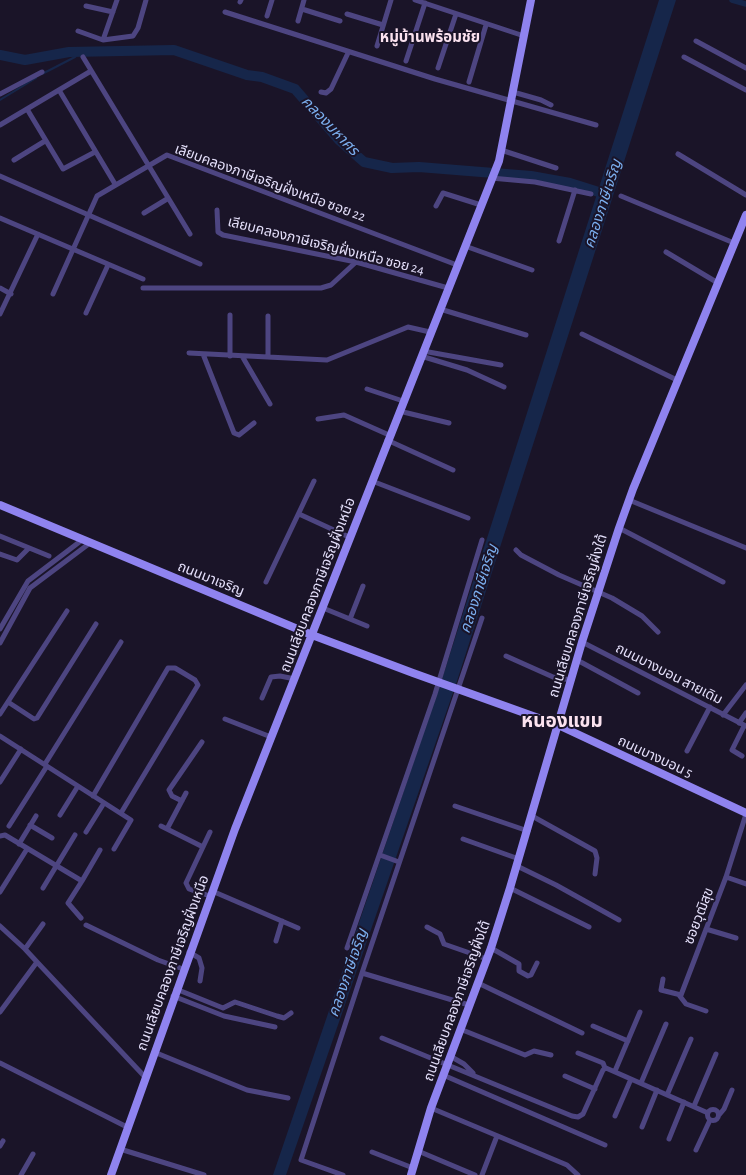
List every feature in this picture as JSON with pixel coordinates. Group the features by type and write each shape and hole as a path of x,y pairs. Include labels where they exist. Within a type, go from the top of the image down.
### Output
{"main road":[{"name":"ถนนเลียบคลองภาษีเจริญฝั่งเหนือ","path":"114,1174 127,1127 189,952 388,438 498,161 513,96 531,0"},
{"name":"ถนนเลียบคลองภาษีเจริญฝั่งใต้","path":"412,1172 448,1060 491,948 528,831 582,642 619,528 677,380 746,215"},
{"name":"ถนนมาเจริญ","path":"0,505 312,635 413,673"},
{"name":"ถนนบางบอน 5","path":"413,673 558,724 746,814"}],"street":[{"path":"103,40 117,0"},
{"path":"78,31 103,40 130,37 135,34 146,0"},
{"path":"267,16 272,0"},
{"path":"298,21 304,0"},
{"path":"377,46 391,0"},
{"path":"415,0 524,36"},
{"path":"406,61 425,3"},
{"path":"86,6 113,12"},
{"path":"302,9 340,21"},
{"path":"225,12 348,53 495,97 513,96 541,100 551,105"},
{"path":"348,14 383,25"},
{"path":"438,68 456,14"},
{"path":"468,82 486,25"},
{"path":"696,41 746,68"},
{"path":"321,92 326,93 331,89 348,53"},
{"path":"83,57 190,234"},
{"path":"684,57 746,90"},
{"path":"0,125 91,71"},
{"path":"0,94 42,72"},
{"path":"59,90 115,184"},
{"path":"513,96 596,125"},
{"path":"27,109 63,168 95,152"},
{"path":"14,160 45,141"},
{"path":"501,150 556,168"},
{"path":"678,154 746,195"},
{"name":"เลียบคลองภาษีเจริญฝั่งเหนือ ซอย 22","path":"53,294 98,196 164,156 170,156 457,265"},
{"path":"0,176 200,264"},
{"path":"492,177 535,182 592,194"},
{"path":"559,241 575,190"},
{"path":"436,206 444,193 481,204"},
{"path":"621,196 734,243"},
{"path":"144,213 168,199"},
{"name":"เลียบคลองภาษีเจริญฝั่งเหนือ ซอย 24","path":"217,210 218,232 223,235 356,262 448,288"},
{"path":"0,227 2,218 142,279"},
{"path":"0,314 38,234"},
{"path":"465,246 532,270"},
{"path":"666,252 718,283"},
{"path":"143,288 322,288 331,285 356,262"},
{"path":"86,313 108,265"},
{"path":"0,288 10,294"},
{"path":"439,308 526,335"},
{"path":"230,315 230,356"},
{"path":"268,316 268,357"},
{"path":"189,353 330,359 408,326 430,332"},
{"path":"582,334 677,380"},
{"path":"422,353 500,365"},
{"path":"422,353 467,370 504,387"},
{"path":"204,354 234,433 239,435 254,422"},
{"path":"242,356 270,404"},
{"path":"367,389 403,401"},
{"path":"399,411 449,423"},
{"path":"318,419 344,415 453,470"},
{"path":"266,582 314,481"},
{"path":"372,481 468,518"},
{"path":"629,500 746,548"},
{"path":"298,514 350,537"},
{"path":"619,528 723,582"},
{"path":"0,536 49,556"},
{"path":"347,948 381,855 435,694 482,540"},
{"path":"0,629 24,586 86,541"},
{"path":"0,554 17,560 29,548"},
{"path":"516,550 521,555 559,575 598,591 642,616 658,632"},
{"path":"0,643 33,580"},
{"path":"350,619 363,586"},
{"path":"323,608 367,626"},
{"path":"0,714 67,611"},
{"path":"343,1175 301,1160 397,862 482,618"},
{"path":"5,620 11,622"},
{"path":"8,702 34,719 37,718 96,624"},
{"path":"9,826 121,642"},
{"name":"ถนนบางบอน สายเดิม","path":"582,642 743,725"},
{"path":"506,656 552,677 571,680"},
{"path":"577,660 638,693"},
{"path":"93,796 168,668 176,668 195,680 198,685 121,813"},
{"path":"262,698 270,679 274,675 295,679"},
{"path":"723,715 746,685"},
{"path":"687,751 710,708"},
{"path":"742,756 732,750 746,713"},
{"path":"225,719 271,738"},
{"path":"0,736 132,820 114,850"},
{"path":"182,801 172,796 169,790 202,742"},
{"path":"0,782 21,749"},
{"path":"60,815 78,786"},
{"path":"186,793 164,827 203,847"},
{"path":"86,832 104,803"},
{"path":"455,806 528,831"},
{"name":"ซอยวุฒิสุข","path":"679,995 683,991 726,877 746,814"},
{"path":"19,844 36,816"},
{"path":"532,816 595,851 597,858 595,874"},
{"path":"30,825 52,838"},
{"path":"210,832 186,885 189,889 211,894 298,928"},
{"path":"0,836 5,835 27,850 82,881"},
{"path":"42,888 75,835"},
{"path":"463,839 518,863 619,920"},
{"path":"0,892 27,850"},
{"path":"81,918 68,903 100,850"},
{"path":"381,855 397,862"},
{"path":"726,877 746,884"},
{"path":"510,888 589,928"},
{"path":"276,941 282,921"},
{"path":"25,949 43,924"},
{"path":"86,925 158,960 183,969"},
{"path":"0,926 25,949 145,1077"},
{"path":"427,927 440,934 444,944 487,959"},
{"path":"706,929 736,938"},
{"path":"491,948 519,964 520,973 528,976 531,975 537,963"},
{"path":"189,952 199,958 202,968 200,980"},
{"path":"0,1012 37,962"},
{"path":"362,973 469,1005"},
{"path":"663,979 661,990 679,995 686,1004 706,1011"},
{"path":"478,983 582,1033"},
{"path":"175,992 223,1008 235,1002 284,1018 291,1013"},
{"path":"175,992 224,1016 275,1027"},
{"path":"615,1071 640,1012"},
{"path":"641,1083 666,1024"},
{"path":"593,1026 628,1040"},
{"path":"460,1029 525,1054 534,1051 551,1055"},
{"path":"382,1038 448,1060 475,1076 578,1117 583,1114 605,1068"},
{"path":"667,1095 691,1039"},
{"path":"154,1052 247,1090 288,1098"},
{"path":"578,1053 603,1063 605,1068 708,1113 710,1120 696,1150"},
{"path":"694,1106 716,1054"},
{"path":"0,1063 127,1127"},
{"path":"443,1075 606,1145"},
{"path":"565,1076 595,1089"},
{"path":"615,1116 631,1079"},
{"path":"642,1127 657,1090"},
{"path":"710,1120 716,1120 724,1110 732,1090"},
{"path":"668,1139 684,1102"},
{"path":"432,1108 567,1165 578,1175"},
{"path":"708,1113 715,1110 719,1115"},
{"path":"482,1175 497,1136"},
{"path":"120,1149 204,1175"},
{"path":"418,1151 475,1175"},
{"path":"372,1152 412,1172"},
{"path":"21,1175 33,1154"}],"water":[{"name":"คลองภาษีเจริญ","path":"659,0 676,0 456,684 286,1175 273,1175 442,679"}],"waterway":[{"path":"732,0 746,4"},
{"name":"คลองมหาศร","path":"0,55 25,60 69,52 174,50 295,89 339,140 364,162 392,168 419,167 531,176 570,183 605,194"},
{"path":"42,74 75,57 81,51"},
{"path":"0,100 36,78"}],"district":[{"name":"หมู่บ้านพร้อมชัย","path":"430,37"},
{"name":"หนองแขม","path":"562,721"}]}
